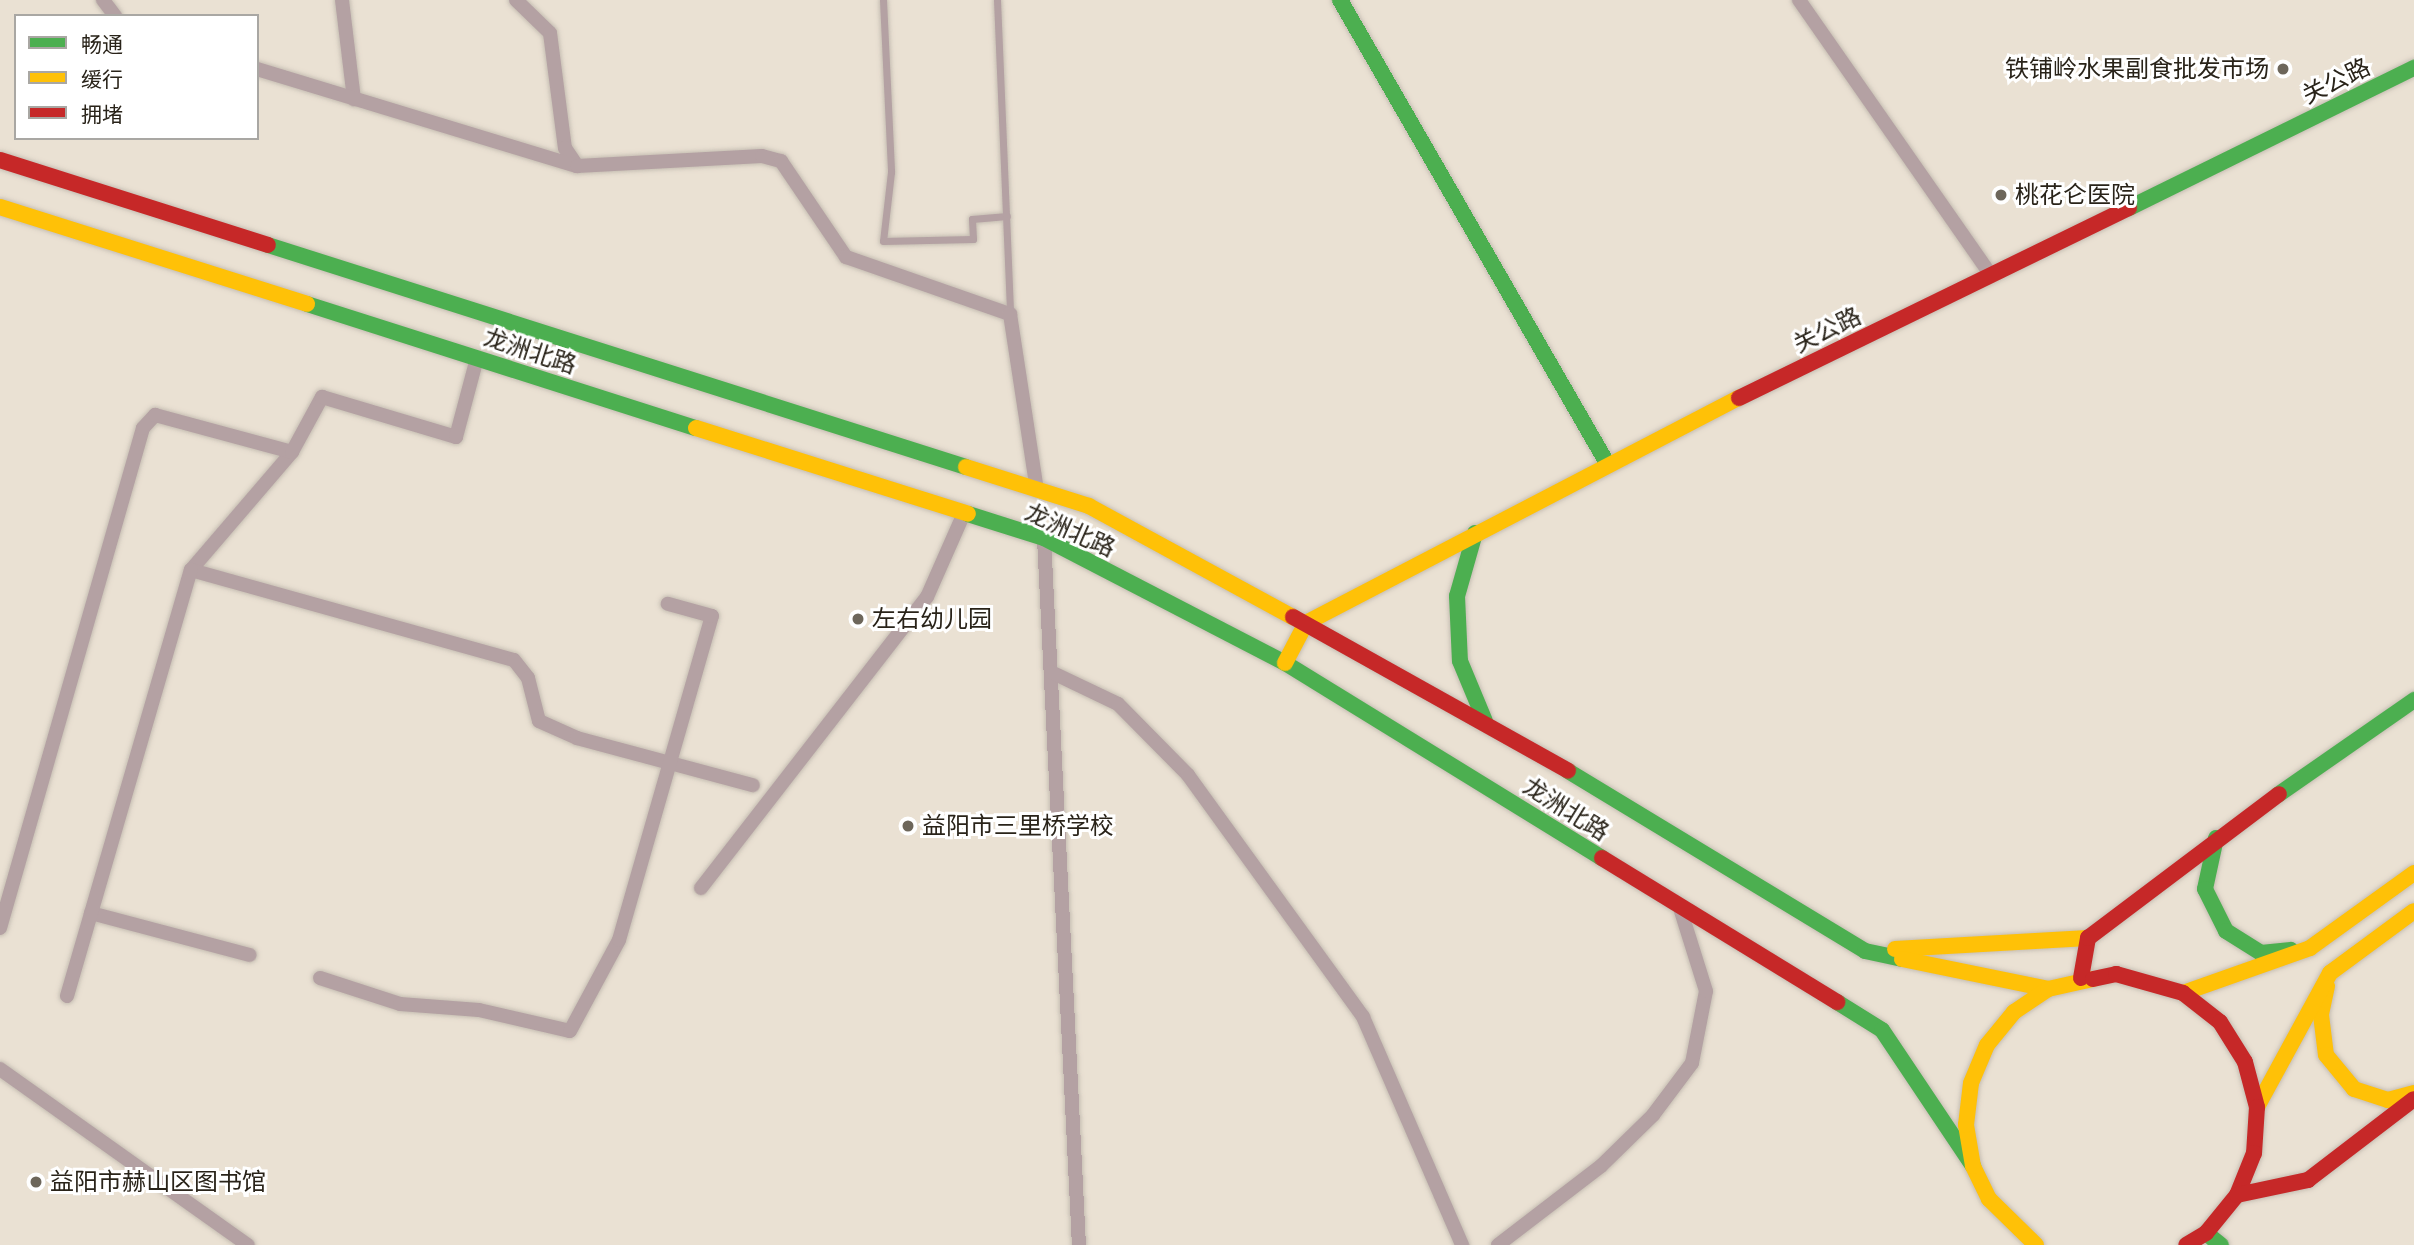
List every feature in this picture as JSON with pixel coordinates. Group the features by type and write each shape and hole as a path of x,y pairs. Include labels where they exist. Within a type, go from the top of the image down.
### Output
{"main road":[{"path":"1340,0 1607,463"},
{"name":"关公路","path":"1306,624 1607,463 2414,68"},
{"name":"龙洲北路","path":"0,160 1089,506 1485,721 1865,951 2048,989"},
{"name":"龙洲北路","path":"0,207 1044,538 1285,663 1882,1030 1973,1166"},
{"path":"1475,533 1457,609 1460,661 1485,721"},
{"path":"1285,663 1306,624"},
{"path":"1865,951 2088,938 2216,838 2414,699"},
{"path":"2216,838 2205,889 2226,931 2261,953 2310,948"},
{"path":"2183,993 2310,948 2414,873"},
{"path":"2257,1107 2330,973 2414,911"},
{"path":"2081,978 2088,938"},
{"path":"2330,973 2321,1015 2326,1055 2354,1089 2388,1100 2414,1093"},
{"path":"2036,1245 1989,1199 1973,1166 1966,1125 1971,1083 1987,1045 2014,1012 2048,989 2081,978 2116,974 2183,993 2220,1022 2245,1062 2257,1107 2254,1153 2237,1195 2204,1239 2186,1245"},
{"path":"2237,1195 2308,1180 2414,1099"},
{"path":"2204,1239 2221,1245"}],"street":[{"path":"342,0 354,99"},
{"path":"516,0 550,33 565,148 577,166"},
{"path":"1798,0 1991,275"},
{"path":"259,70 577,166 762,156 781,161 846,257 1010,314 1037,490"},
{"path":"67,996 191,570 292,452 322,397 456,437 477,358"},
{"path":"0,929 143,428 155,415 292,452"},
{"path":"701,888 927,597 964,513"},
{"path":"1044,538 1079,1245"},
{"path":"191,570 514,660 528,678 539,721 671,763 753,785"},
{"path":"320,978 400,1004 479,1010 570,1031 619,940 712,616 668,604"},
{"path":"1051,672 1118,704 1188,775 1363,1017 1462,1245"},
{"path":"1498,1245 1601,1166 1653,1115 1692,1063 1706,990 1679,905"},
{"path":"91,913 250,955"},
{"path":"0,1069 248,1245"}],"lane":[{"path":"883,0 891,172 883,241 972,239 972,219 1007,216"},
{"path":"997,0 1010,314"}],"traffic: fast":[{"path":"1340,0 1607,463"},
{"path":"2129,208 2414,68"},
{"path":"268,245 966,467"},
{"path":"307,304 696,428"},
{"path":"968,514 1044,538 1285,663 1602,858"},
{"path":"1475,533 1457,596 1460,661 1485,721"},
{"path":"2279,794 2414,700"},
{"path":"1568,771 1865,951 1902,959"},
{"path":"2216,838 2205,889 2226,931 2261,953 2291,950"},
{"path":"1837,1002 1882,1030 1973,1166"},
{"path":"2206,1233 2221,1245"}],"traffic: slow":[{"path":"0,207 307,304"},
{"path":"1285,663 1306,623 1739,398"},
{"path":"696,428 968,514"},
{"path":"966,467 1089,506 1293,617"},
{"path":"2183,993 2310,948 2414,873"},
{"path":"2257,1107 2330,973 2414,911"},
{"path":"1895,949 2088,938"},
{"path":"1902,959 2048,989"},
{"path":"2036,1245 1989,1199 1973,1166 1966,1125 1971,1083 1987,1045 2014,1012 2048,989 2093,979"},
{"path":"2327,986 2321,1015 2326,1055 2354,1089 2388,1100 2414,1093"}],"traffic: jam":[{"path":"0,160 268,245"},
{"path":"1739,398 2129,208"},
{"path":"1293,617 1568,771"},
{"path":"2081,978 2088,938 2279,794"},
{"path":"1602,858 1837,1002"},
{"path":"2093,979 2116,974 2183,993 2220,1022 2245,1062 2257,1107 2254,1153 2237,1195 2206,1233 2186,1245"},
{"path":"2237,1195 2308,1180 2414,1099"}],"place":[{"name":"铁铺岭水果副食批发市场","path":"2283,69"},
{"name":"桃花仑医院","path":"2001,195"},
{"name":"左右幼儿园","path":"858,619"},
{"name":"益阳市三里桥学校","path":"908,826"},
{"name":"益阳市赫山区图书馆","path":"36,1182"}]}
